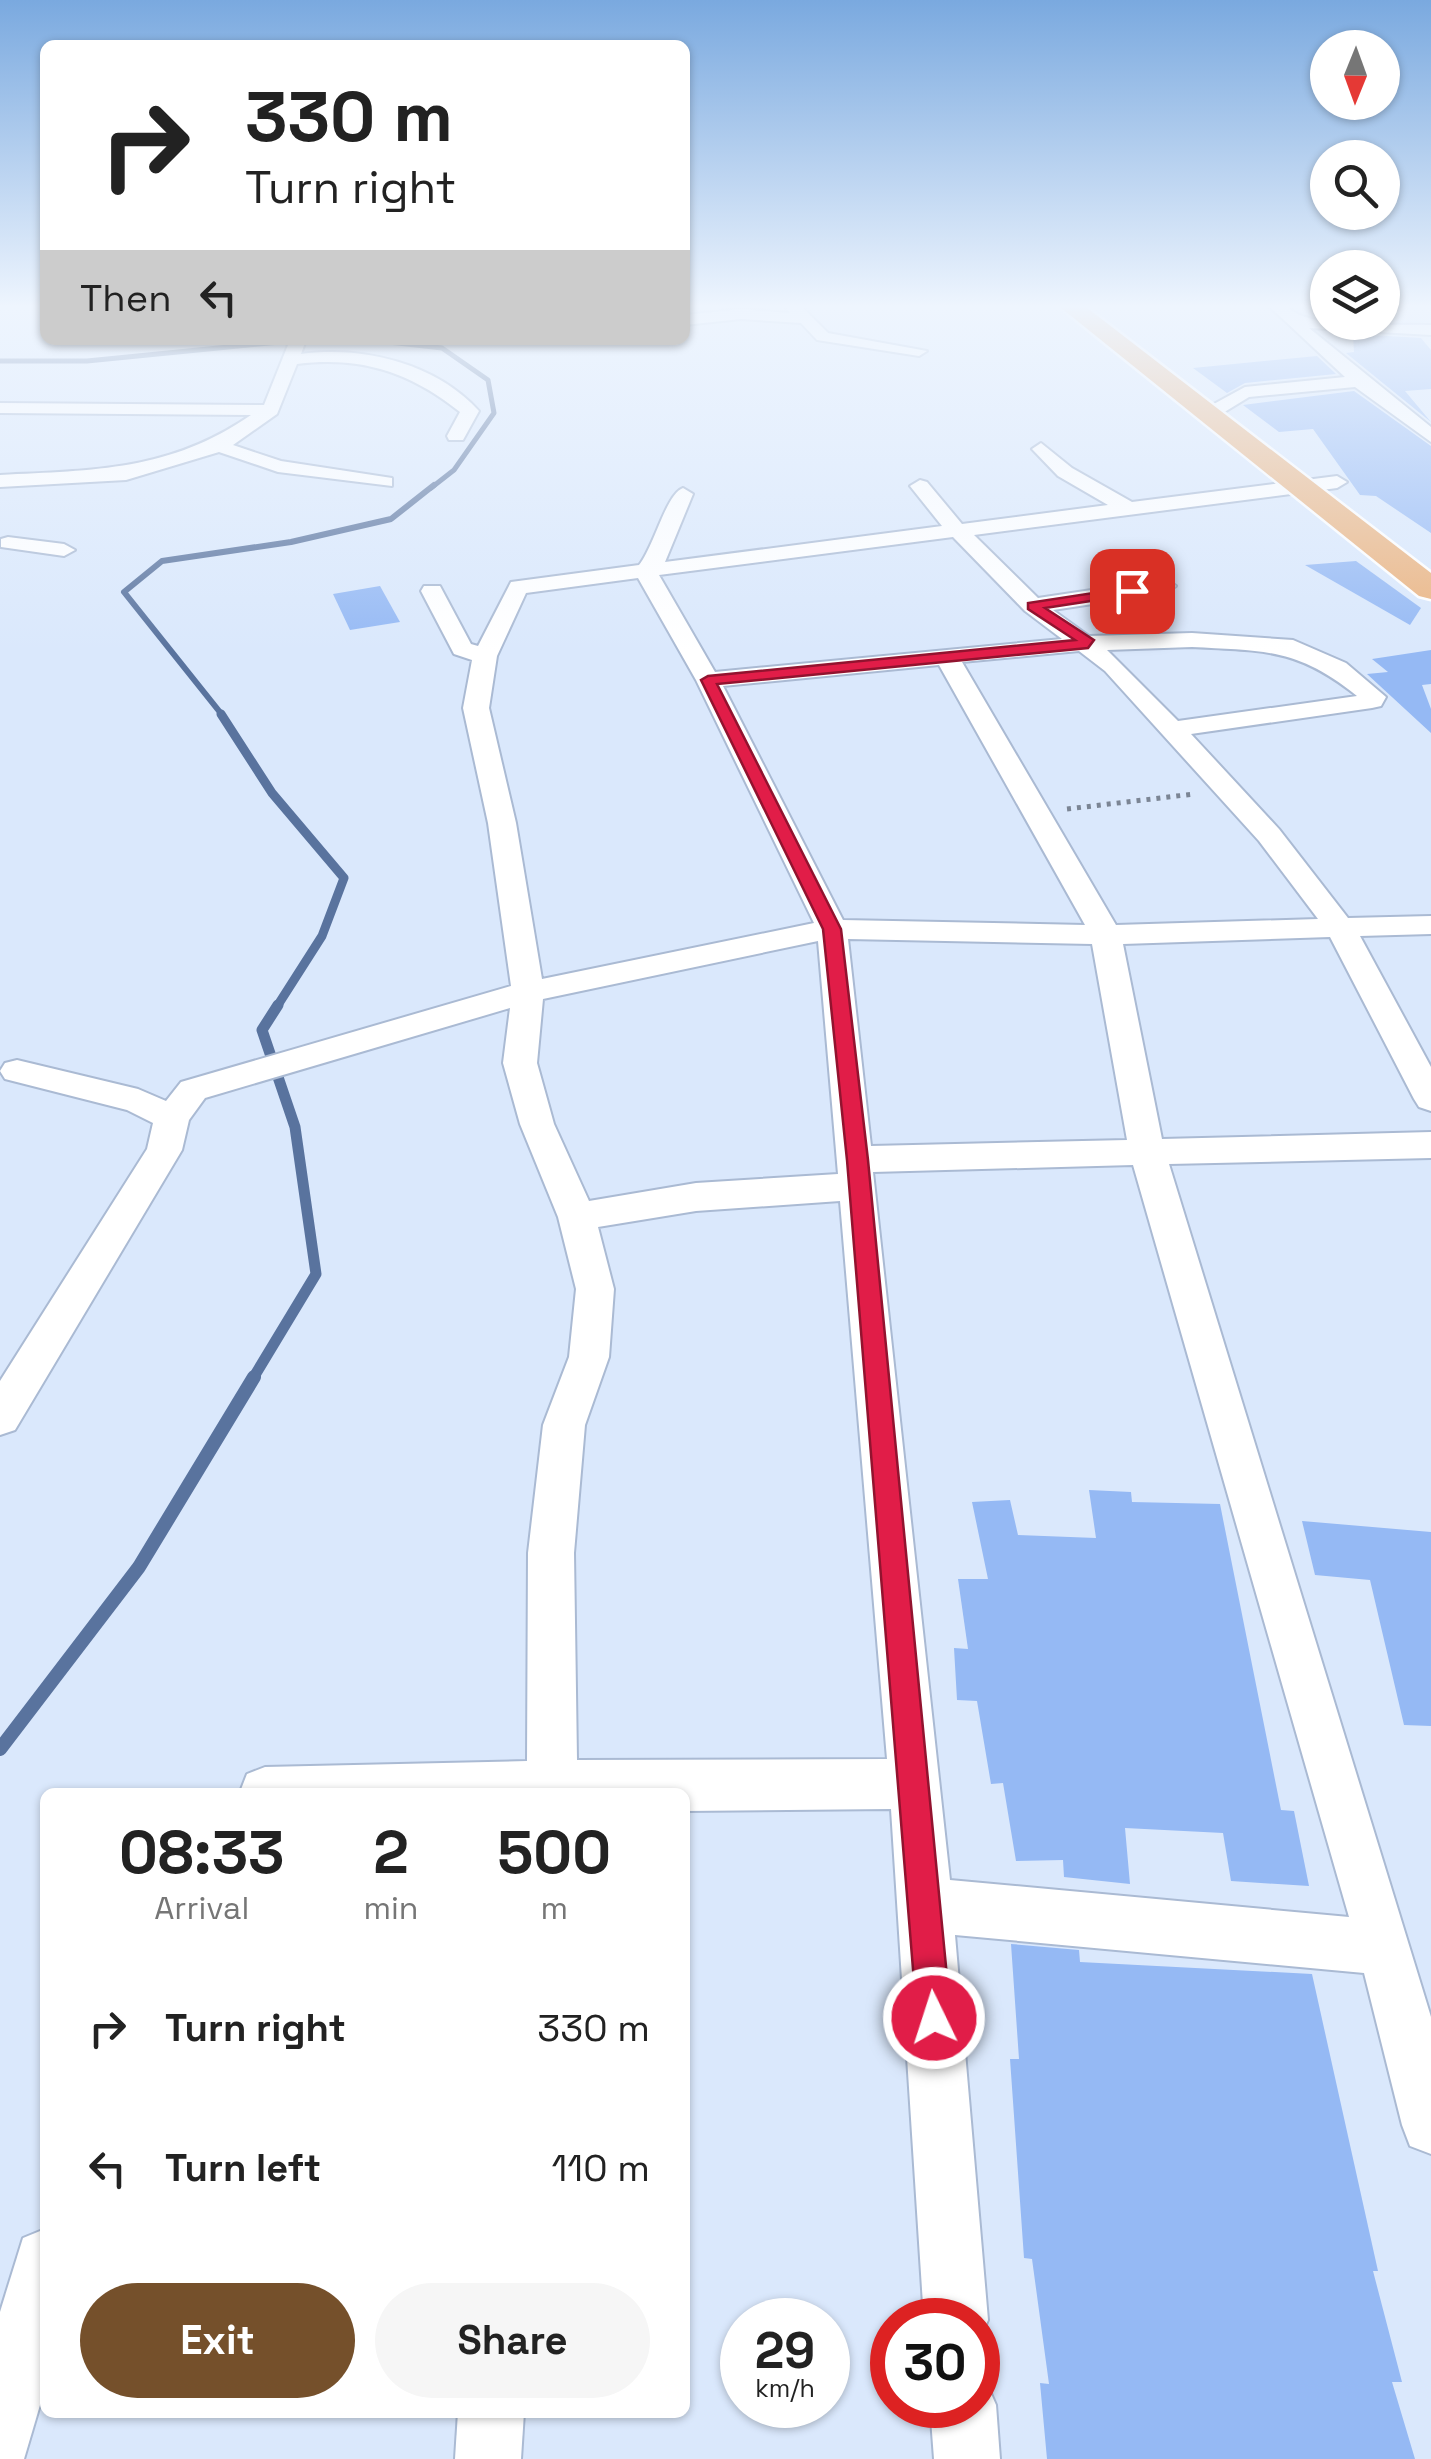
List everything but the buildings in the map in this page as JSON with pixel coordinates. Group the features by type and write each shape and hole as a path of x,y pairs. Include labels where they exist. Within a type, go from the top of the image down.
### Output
{"highway":[{"path":"1231,422 1299,486 1431,589"},
{"path":"1239,422 1337,482 1431,554"}],"street":[{"path":"0,480 126,474 220,446 254,422"},
{"path":"456,436 464,422"},
{"path":"220,446 278,466 385,482"},
{"path":"1041,449 1064,472 1132,510"},
{"path":"0,497 41,481"},
{"path":"552,1788 552,1553 564,1425 589,1357 595,1288 576,1218 538,1124 520,1064 528,992 502,823 476,708 485,656 519,588 1337,482"},
{"path":"920,486 935,508 964,532 1032,606 1088,643 1230,790 1340,928 1431,1098"},
{"path":"645,571 661,552 683,494"},
{"path":"0,516 10,532 4,546 64,550"},
{"path":"645,571 708,680 832,929 859,1173 926,1905 954,2298"},
{"path":"1032,606 1164,586"},
{"path":"432,591 462,649 485,656"},
{"path":"708,680 860,663 948,660 1088,643 1192,640 1285,645 1337,668 1374,697 1372,702 1174,728"},
{"path":"948,660 1106,935 1147,1152 1385,1948 1421,2041 1431,2125"},
{"path":"17,1072 138,1101 182,1104 351,1044 528,992 832,929 1106,935 1431,925"},
{"path":"0,1417 164,1150 182,1104"},
{"path":"576,1218 859,1173 1147,1152 1431,1145"},
{"path":"624,1788 914,1784"},
{"path":"926,1905 1385,1948"},
{"path":"0,2437 40,2280"},
{"path":"488,2459 491,2418"},
{"path":"964,2428 966,2459"}],"path":[{"path":"1038,813 1230,790"}],"waterway":[{"path":"431,488 454,470 488,422"},
{"path":"223,716 124,592 162,561 291,542 391,519 434,485"},
{"path":"221,714 272,793 344,878 322,936 276,1008"},
{"path":"252,1380 316,1274 295,1127 262,1030 278,1005"},
{"path":"0,1749 139,1567 254,1377"}],"route":[{"path":"934,2018 858,1160 832,929 708,680 860,663 948,660 1088,643 1032,606 1132,591"}]}
